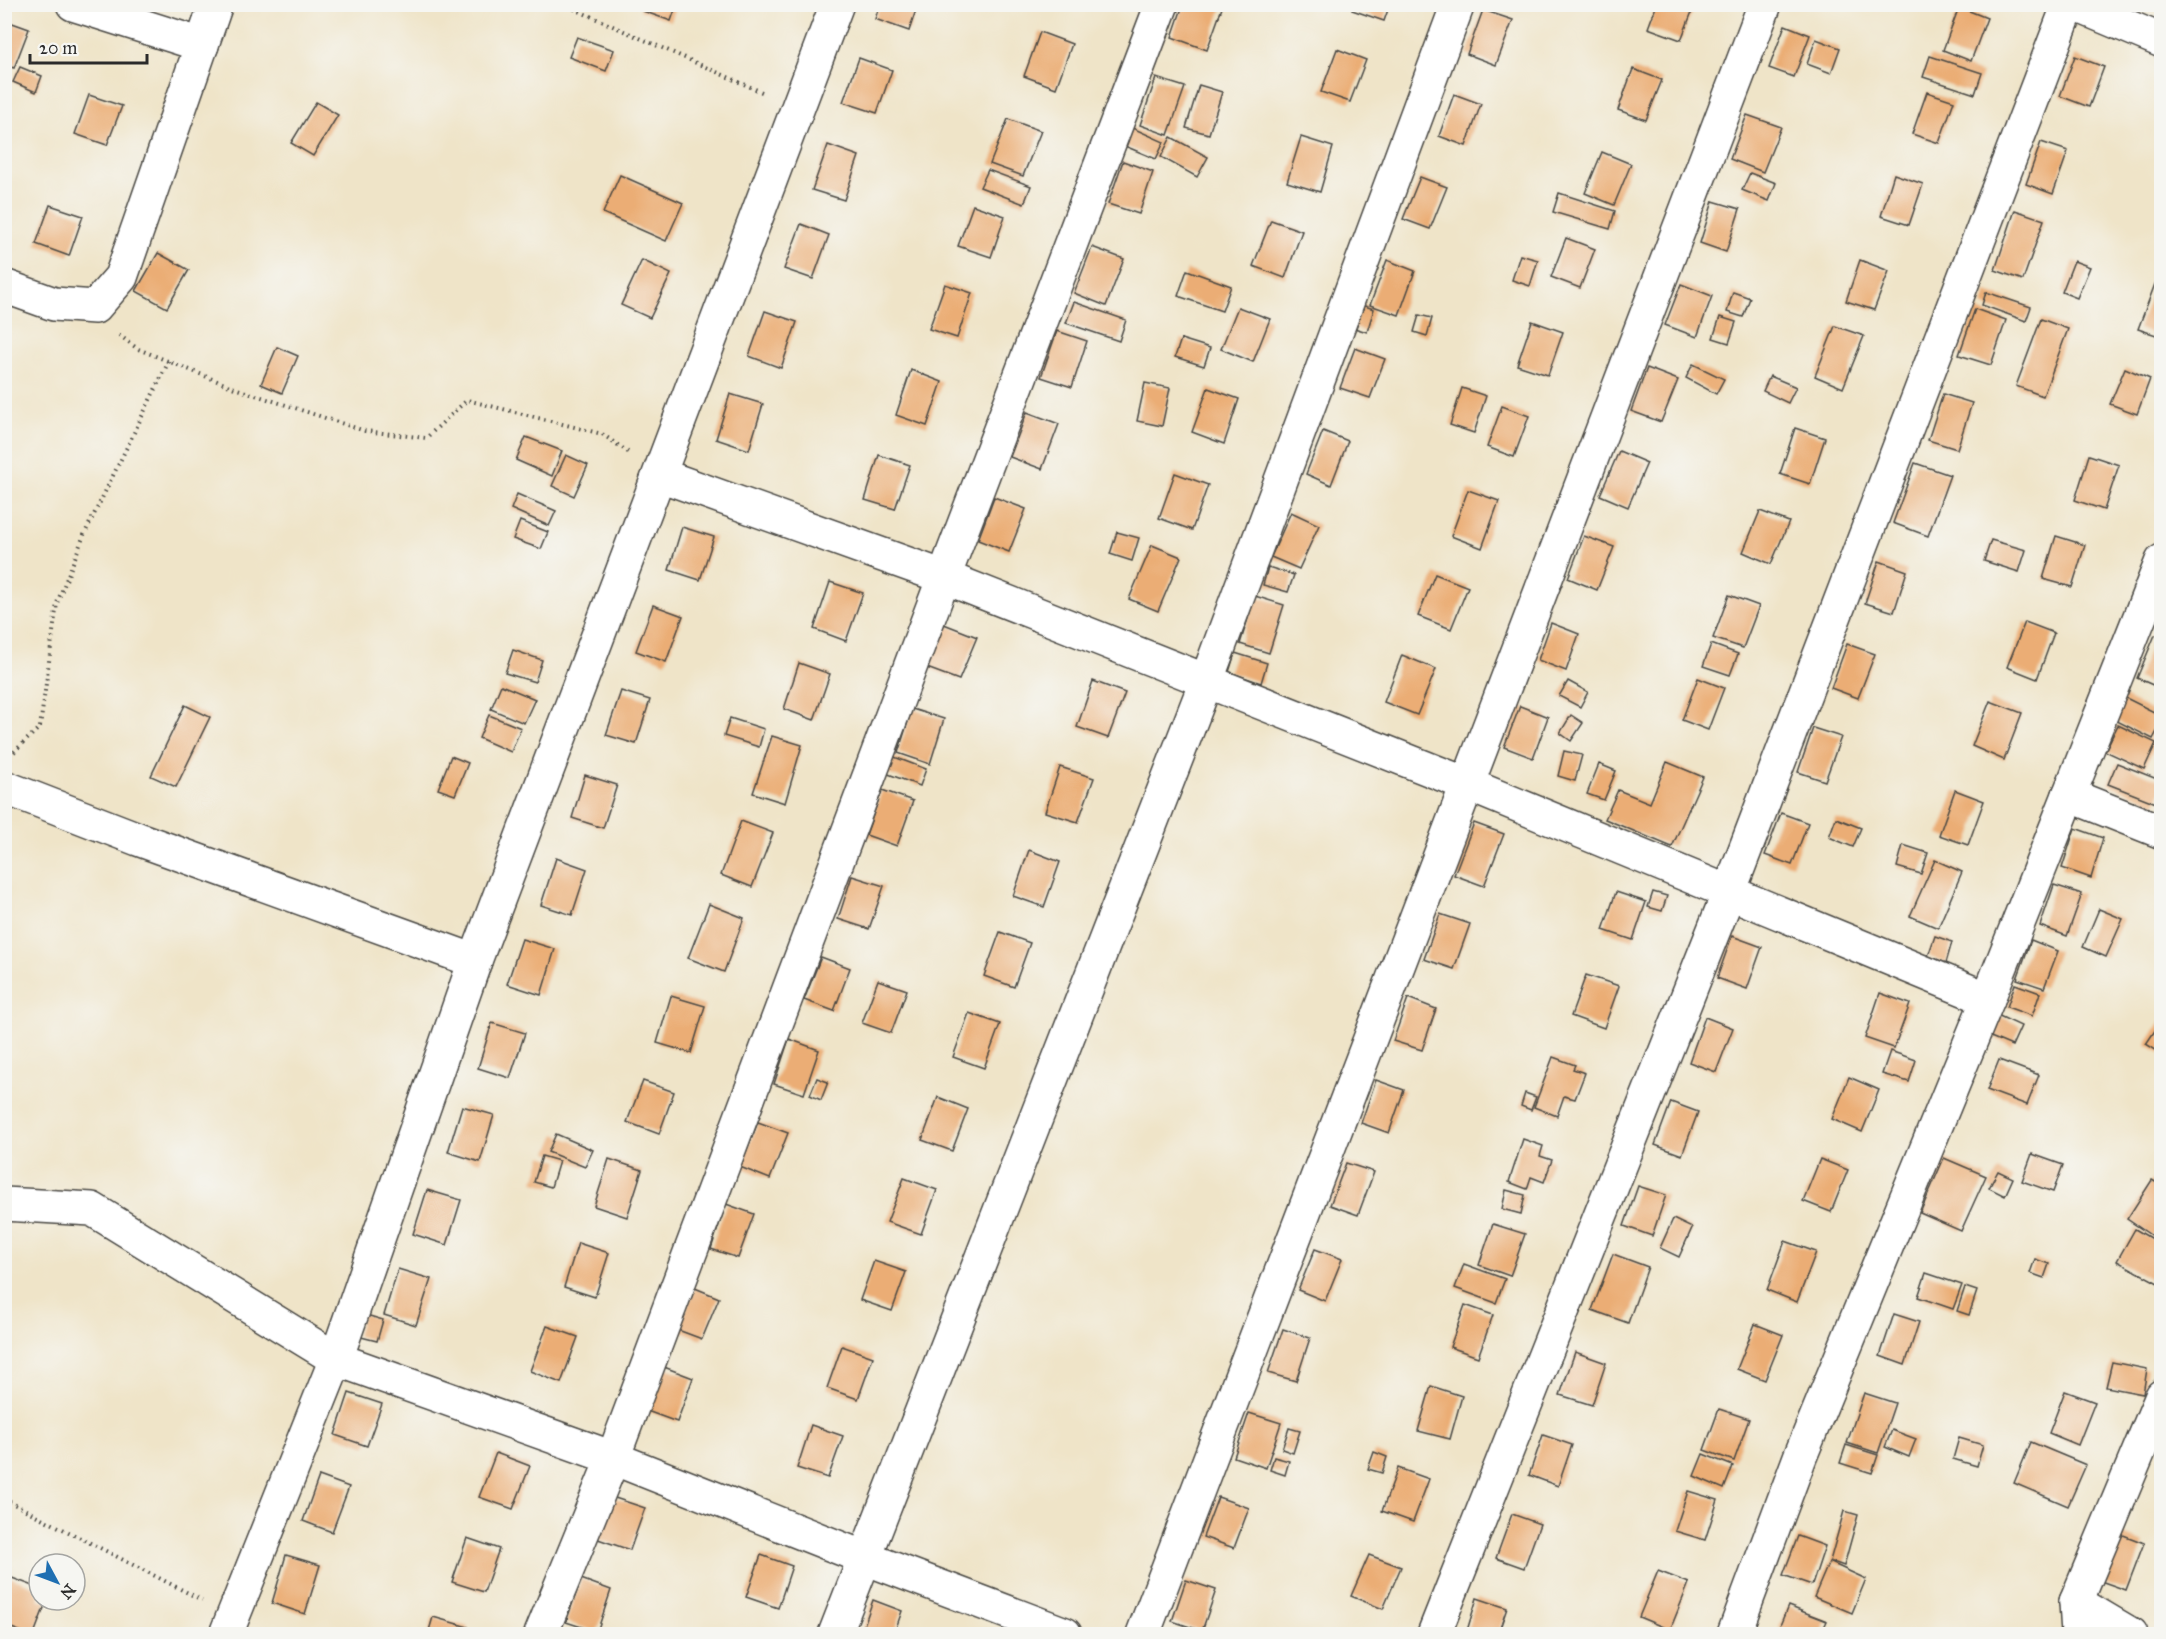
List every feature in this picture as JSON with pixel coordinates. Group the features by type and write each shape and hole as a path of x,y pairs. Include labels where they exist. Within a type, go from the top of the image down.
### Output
{"street":[{"path":"73,4 202,45"},
{"path":"4,285 54,304 95,307 121,277 216,4"},
{"path":"230,1625 336,1359 475,961 837,4"},
{"path":"541,1635 613,1458 1162,4"},
{"path":"836,1635 1206,682 1458,4"},
{"path":"1143,1635 1765,4"},
{"path":"1434,1635 1728,892 2072,4 2162,41"},
{"path":"660,475 944,577 1469,785 1988,999"},
{"path":"1734,1635 1800,1457 1988,999 2162,561"},
{"path":"4,787 149,843 475,961"},
{"path":"2069,795 2162,832"},
{"path":"4,1204 92,1209 336,1359 613,1458 1065,1635"},
{"path":"2078,1635 2076,1602 2162,1396"},
{"path":"2076,1602 2130,1635"}],"path":[{"path":"563,4 798,108"},
{"path":"75,305 138,349 237,389 365,432 426,438 467,400 602,434 660,475"},
{"path":"12,754 40,727 57,603 84,535 169,362"},
{"path":"4,1499 230,1625"}],"building":[{"path":"642,4 677,4 671,21 640,10"},
{"path":"880,4 918,4 909,31 875,19"},
{"path":"1354,4 1390,4 1384,21 1352,10"},
{"path":"1657,4 1695,4 1681,40 1648,28"},
{"path":"1183,5 1223,5 1207,50 1172,37"},
{"path":"1959,7 1987,18 1971,61 1943,50"},
{"path":"1483,10 1513,20 1496,65 1467,54"},
{"path":"4,20 29,29 14,68 4,65"},
{"path":"1785,25 1810,35 1794,77 1769,68"},
{"path":"1040,32 1072,44 1056,88 1024,76"},
{"path":"577,37 614,50 606,71 569,57"},
{"path":"1816,39 1840,48 1831,73 1807,64"},
{"path":"1337,49 1366,60 1350,102 1321,92"},
{"path":"1930,56 1982,73 1975,94 1923,77"},
{"path":"2075,56 2104,67 2089,107 2060,96"},
{"path":"859,58 892,70 877,113 843,102"},
{"path":"20,67 42,76 36,92 13,82"},
{"path":"1633,69 1662,80 1646,120 1618,110"},
{"path":"1156,78 1185,87 1168,135 1140,125"},
{"path":"1199,85 1222,92 1209,134 1186,128"},
{"path":"1927,92 1954,101 1939,143 1912,134"},
{"path":"1454,94 1481,104 1466,146 1439,136"},
{"path":"89,95 122,106 107,145 75,134"},
{"path":"316,102 338,115 313,156 291,143"},
{"path":"1747,115 1781,127 1763,172 1730,159"},
{"path":"1008,119 1041,131 1023,176 990,164"},
{"path":"1128,126 1164,142 1156,159 1120,144"},
{"path":"1171,137 1208,157 1197,177 1161,157"},
{"path":"1301,137 1333,147 1320,192 1287,182"},
{"path":"2041,142 2068,151 2053,194 2026,184"},
{"path":"828,145 859,156 844,200 812,190"},
{"path":"1602,152 1631,164 1614,205 1585,193"},
{"path":"1123,161 1153,172 1139,214 1108,204"},
{"path":"988,170 1031,186 1024,204 980,187"},
{"path":"1750,173 1776,183 1769,201 1742,190"},
{"path":"1894,174 1923,184 1909,225 1881,216"},
{"path":"620,175 683,203 666,241 603,213"},
{"path":"1420,177 1447,187 1430,229 1403,219"},
{"path":"1559,193 1615,211 1610,229 1553,212"},
{"path":"1713,201 1740,209 1726,252 1700,243"},
{"path":"50,205 83,216 69,256 36,244"},
{"path":"973,205 1005,216 991,257 958,246"},
{"path":"2015,210 2044,220 2023,280 1995,270"},
{"path":"1271,220 1302,231 1285,278 1253,266"},
{"path":"801,224 829,235 813,279 784,269"},
{"path":"1566,238 1595,249 1580,288 1551,277"},
{"path":"1092,247 1124,259 1106,306 1074,293"},
{"path":"158,253 189,270 167,308 136,291"},
{"path":"1520,255 1538,260 1530,286 1512,280"},
{"path":"642,260 671,274 650,318 621,305"},
{"path":"1387,260 1415,271 1399,315 1370,305"},
{"path":"1860,260 1889,271 1874,310 1846,301"},
{"path":"2074,261 2090,267 2077,298 2062,292"},
{"path":"1187,270 1231,286 1222,311 1178,296"},
{"path":"945,284 972,293 957,338 929,329"},
{"path":"1681,284 1712,296 1697,337 1665,325"},
{"path":"2155,284 2162,287 2162,337 2138,329"},
{"path":"1733,292 1750,298 1743,317 1727,312"},
{"path":"1986,292 2031,307 2026,321 1982,305"},
{"path":"1074,302 1126,320 1119,341 1066,323"},
{"path":"1355,303 1374,309 1367,332 1348,326"},
{"path":"1238,307 1270,319 1253,362 1221,349"},
{"path":"1975,309 2006,320 1991,365 1959,355"},
{"path":"765,311 797,322 781,368 749,356"},
{"path":"1419,315 1432,318 1427,336 1414,332"},
{"path":"1720,317 1736,322 1729,343 1713,338"},
{"path":"2041,319 2068,329 2043,396 2016,386"},
{"path":"1532,321 1563,332 1548,375 1517,365"},
{"path":"1835,326 1864,336 1843,388 1815,376"},
{"path":"1057,331 1087,341 1072,387 1041,377"},
{"path":"1181,339 1210,348 1204,366 1175,357"},
{"path":"277,347 298,356 282,393 261,384"},
{"path":"1355,348 1385,359 1370,398 1340,388"},
{"path":"1693,364 1724,379 1716,394 1686,378"},
{"path":"1647,368 1678,380 1661,422 1631,411"},
{"path":"2125,368 2150,379 2137,414 2110,404"},
{"path":"911,370 942,382 927,426 896,415"},
{"path":"1770,376 1796,387 1788,403 1763,391"},
{"path":"1145,383 1170,388 1162,426 1137,421"},
{"path":"1208,388 1239,399 1224,444 1192,432"},
{"path":"1462,388 1486,396 1474,433 1450,425"},
{"path":"730,394 763,404 749,450 716,439"},
{"path":"1943,394 1972,403 1957,449 1928,440"},
{"path":"1502,406 1529,416 1514,457 1487,447"},
{"path":"1027,412 1059,424 1042,469 1010,457"},
{"path":"1795,428 1825,438 1810,484 1780,474"},
{"path":"1323,431 1348,441 1331,485 1306,474"},
{"path":"526,437 562,451 552,476 516,460"},
{"path":"1619,451 1647,463 1628,507 1600,495"},
{"path":"566,455 588,465 574,496 552,486"},
{"path":"879,455 910,465 895,509 865,500"},
{"path":"2089,455 2119,465 2104,510 2075,500"},
{"path":"1915,463 1950,475 1928,536 1893,523"},
{"path":"1175,473 1208,485 1192,530 1159,518"},
{"path":"1468,490 1499,501 1482,548 1451,536"},
{"path":"517,494 556,511 549,526 511,509"},
{"path":"994,497 1026,509 1009,552 978,540"},
{"path":"1760,511 1789,522 1771,564 1743,552"},
{"path":"1291,512 1319,525 1299,569 1271,557"},
{"path":"520,521 548,532 541,549 513,539"},
{"path":"682,527 714,537 700,580 669,570"},
{"path":"1117,532 1139,538 1132,561 1110,554"},
{"path":"1584,536 1614,547 1597,590 1568,578"},
{"path":"2056,536 2085,545 2072,587 2043,579"},
{"path":"1991,540 2026,550 2019,572 1984,561"},
{"path":"1152,545 1181,557 1158,611 1129,599"},
{"path":"1879,561 1907,571 1894,612 1865,603"},
{"path":"1268,567 1294,575 1288,592 1263,585"},
{"path":"1435,574 1468,587 1451,629 1418,616"},
{"path":"830,582 863,593 846,641 814,629"},
{"path":"1729,595 1759,606 1743,648 1713,638"},
{"path":"1255,596 1284,605 1269,653 1240,644"},
{"path":"653,605 683,616 666,662 636,651"},
{"path":"2025,622 2054,633 2037,679 2007,667"},
{"path":"1551,623 1579,634 1566,671 1538,660"},
{"path":"944,624 977,637 959,680 927,668"},
{"path":"2155,635 2162,638 2162,689 2137,678"},
{"path":"1711,644 1738,654 1730,675 1703,666"},
{"path":"1847,644 1875,654 1858,698 1831,688"},
{"path":"513,650 542,660 535,682 505,673"},
{"path":"1235,653 1267,663 1261,683 1229,672"},
{"path":"1402,655 1436,669 1417,715 1384,702"},
{"path":"799,663 830,674 814,720 784,709"},
{"path":"1698,678 1724,688 1708,730 1682,720"},
{"path":"1093,681 1125,693 1108,738 1077,727"},
{"path":"1568,681 1588,692 1580,707 1559,696"},
{"path":"501,685 535,699 524,723 491,709"},
{"path":"621,691 650,700 636,744 606,735"},
{"path":"2124,697 2162,716 2162,722 2153,739 2113,719"},
{"path":"1990,701 2022,713 2004,760 1972,746"},
{"path":"185,705 210,717 176,787 151,776"},
{"path":"1520,706 1548,717 1533,758 1504,747"},
{"path":"912,709 944,719 930,764 898,753"},
{"path":"489,715 521,728 511,752 479,738"},
{"path":"1571,715 1583,723 1571,741 1560,733"},
{"path":"730,718 764,729 759,747 724,736"},
{"path":"2118,725 2156,743 2144,769 2105,751"},
{"path":"1813,728 1841,737 1825,781 1798,772"},
{"path":"772,736 802,745 785,803 753,793"},
{"path":"1564,751 1582,755 1575,781 1558,776"},
{"path":"889,755 926,769 920,786 883,772"},
{"path":"451,756 468,763 455,795 438,789"},
{"path":"1667,762 1703,777 1672,847 1605,819 1618,790 1650,803"},
{"path":"2117,763 2162,781 2162,788 2156,803 2108,784"},
{"path":"1599,764 1616,771 1604,800 1587,794"},
{"path":"1060,767 1094,778 1078,822 1045,812"},
{"path":"585,775 617,785 603,828 572,818"},
{"path":"882,790 913,801 897,846 866,835"},
{"path":"1955,790 1984,801 1968,845 1939,835"},
{"path":"1781,813 1808,823 1792,865 1765,855"},
{"path":"1836,818 1861,828 1853,847 1829,837"},
{"path":"741,821 773,833 752,887 721,875"},
{"path":"1474,823 1504,834 1484,886 1454,875"},
{"path":"2075,828 2103,838 2091,878 2062,868"},
{"path":"1903,845 1928,853 1921,874 1897,867"},
{"path":"1029,850 1060,862 1044,907 1013,896"},
{"path":"556,858 587,869 572,915 541,905"},
{"path":"1935,860 1962,872 1938,928 1910,916"},
{"path":"852,876 884,886 869,929 838,919"},
{"path":"2054,885 2082,894 2067,936 2040,926"},
{"path":"1616,892 1646,902 1633,940 1603,930"},
{"path":"1653,892 1667,896 1662,911 1648,907"},
{"path":"709,904 744,918 724,972 688,958"},
{"path":"2099,909 2123,919 2106,957 2083,947"},
{"path":"1440,914 1470,924 1454,969 1424,959"},
{"path":"1000,932 1030,943 1014,987 984,976"},
{"path":"1732,936 1762,947 1747,989 1717,978"},
{"path":"1935,936 1952,942 1946,963 1928,956"},
{"path":"522,939 555,949 541,995 507,984"},
{"path":"2031,940 2058,951 2044,988 2017,979"},
{"path":"821,957 850,968 834,1011 804,1000"},
{"path":"1586,975 1619,986 1604,1028 1571,1016"},
{"path":"878,980 907,990 891,1033 862,1023"},
{"path":"2015,984 2040,993 2032,1016 2007,1007"},
{"path":"1880,993 1910,1004 1894,1048 1865,1038"},
{"path":"671,996 705,1006 691,1053 657,1043"},
{"path":"1408,998 1436,1009 1422,1050 1393,1041"},
{"path":"969,1013 1000,1024 984,1068 953,1057"},
{"path":"1995,1014 2021,1026 2012,1046 1986,1035"},
{"path":"1705,1017 1733,1028 1716,1072 1689,1062"},
{"path":"2162,1020 2162,1054 2146,1044"},
{"path":"492,1023 525,1033 510,1078 478,1068"},
{"path":"789,1039 819,1050 804,1094 774,1084"},
{"path":"1890,1051 1916,1060 1909,1082 1882,1074"},
{"path":"1553,1057 1575,1065 1573,1069 1585,1073 1575,1099 1564,1096 1557,1116 1534,1107"},
{"path":"1999,1060 2039,1075 2027,1105 1987,1090"},
{"path":"1849,1077 1879,1090 1862,1132 1832,1119"},
{"path":"817,1078 828,1082 821,1100 810,1095"},
{"path":"1376,1080 1404,1090 1389,1133 1361,1123"},
{"path":"643,1081 674,1092 659,1134 627,1122"},
{"path":"1525,1093 1536,1097 1531,1110 1521,1106"},
{"path":"938,1097 968,1109 952,1151 922,1140"},
{"path":"1671,1102 1698,1112 1682,1155 1655,1145"},
{"path":"462,1106 494,1115 480,1162 448,1152"},
{"path":"758,1122 788,1133 770,1179 740,1167"},
{"path":"556,1134 593,1150 585,1167 548,1152"},
{"path":"1523,1139 1543,1146 1540,1156 1552,1160 1544,1182 1531,1177 1527,1189 1509,1182"},
{"path":"2032,1154 2063,1165 2053,1192 2022,1181"},
{"path":"542,1156 559,1161 551,1187 534,1182"},
{"path":"1944,1158 1986,1176 1961,1231 1920,1213"},
{"path":"609,1159 642,1170 627,1217 594,1206"},
{"path":"1820,1159 1848,1170 1831,1212 1803,1201"},
{"path":"1346,1163 1374,1172 1358,1215 1330,1205"},
{"path":"1998,1171 2013,1178 2005,1196 1989,1188"},
{"path":"904,1178 937,1190 921,1234 887,1222"},
{"path":"2152,1180 2162,1186 2162,1222 2152,1236 2127,1219"},
{"path":"1638,1186 1666,1195 1652,1236 1624,1226"},
{"path":"427,1190 461,1200 447,1245 413,1234"},
{"path":"1506,1190 1525,1195 1521,1214 1502,1209"},
{"path":"726,1204 754,1214 738,1258 711,1249"},
{"path":"1673,1219 1692,1228 1679,1257 1660,1248"},
{"path":"1493,1224 1525,1234 1510,1276 1479,1265"},
{"path":"2135,1229 2162,1245 2162,1278 2158,1283 2117,1261"},
{"path":"1785,1241 1816,1252 1797,1302 1767,1290"},
{"path":"578,1243 609,1253 595,1297 564,1287"},
{"path":"1315,1249 1342,1259 1325,1301 1298,1290"},
{"path":"1613,1254 1648,1267 1628,1323 1592,1310"},
{"path":"2035,1259 2049,1264 2044,1278 2030,1273"},
{"path":"874,1261 906,1272 892,1311 860,1300"},
{"path":"1464,1264 1505,1279 1496,1303 1455,1288"},
{"path":"398,1269 431,1279 416,1325 384,1315"},
{"path":"1926,1273 1962,1285 1953,1309 1918,1297"},
{"path":"1965,1287 1977,1291 1969,1315 1957,1311"},
{"path":"695,1288 719,1298 702,1339 678,1330"},
{"path":"1465,1305 1493,1315 1478,1357 1450,1347"},
{"path":"363,1314 383,1320 377,1341 357,1336"},
{"path":"1894,1314 1919,1322 1905,1365 1880,1356"},
{"path":"1755,1324 1783,1335 1765,1380 1737,1369"},
{"path":"547,1326 578,1337 561,1383 530,1371"},
{"path":"1283,1329 1310,1338 1296,1381 1268,1373"},
{"path":"842,1346 873,1357 858,1399 827,1388"},
{"path":"1575,1352 1606,1363 1592,1405 1560,1395"},
{"path":"2112,1362 2147,1369 2143,1394 2106,1387"},
{"path":"664,1367 693,1378 677,1422 647,1411"},
{"path":"1431,1386 1462,1396 1450,1439 1418,1431"},
{"path":"2065,1391 2095,1402 2078,1445 2049,1433"},
{"path":"349,1393 382,1404 367,1446 335,1435"},
{"path":"1864,1393 1895,1403 1878,1453 1847,1443"},
{"path":"1719,1409 1749,1419 1734,1461 1704,1450"},
{"path":"1249,1413 1281,1423 1266,1468 1234,1457"},
{"path":"811,1425 843,1436 828,1478 797,1468"},
{"path":"1289,1428 1300,1431 1293,1453 1282,1449"},
{"path":"1892,1430 1916,1439 1909,1457 1885,1447"},
{"path":"1543,1435 1572,1445 1558,1486 1529,1475"},
{"path":"1959,1438 1983,1445 1977,1466 1953,1459"},
{"path":"2031,1442 2086,1465 2068,1506 2014,1483"},
{"path":"1846,1445 1878,1455 1872,1473 1840,1463"},
{"path":"1374,1452 1387,1457 1382,1473 1368,1469"},
{"path":"496,1453 530,1466 513,1509 479,1497"},
{"path":"1703,1454 1733,1466 1724,1489 1694,1476"},
{"path":"1274,1457 1289,1461 1285,1475 1270,1470"},
{"path":"1398,1468 1429,1479 1413,1522 1382,1511"},
{"path":"319,1476 349,1487 332,1532 303,1521"},
{"path":"1688,1491 1718,1500 1705,1540 1675,1531"},
{"path":"612,1497 645,1508 630,1550 598,1539"},
{"path":"1218,1497 1249,1508 1234,1548 1203,1537"},
{"path":"1844,1511 1858,1515 1844,1566 1830,1561"},
{"path":"1512,1514 1540,1524 1524,1568 1496,1558"},
{"path":"2113,1531 2144,1543 2126,1590 2095,1579"},
{"path":"1798,1536 1825,1546 1812,1585 1783,1575"},
{"path":"467,1538 499,1549 484,1592 452,1582"},
{"path":"286,1555 320,1565 305,1614 272,1603"},
{"path":"761,1555 792,1566 778,1608 746,1597"},
{"path":"1369,1555 1401,1567 1383,1609 1351,1596"},
{"path":"1829,1562 1866,1579 1852,1613 1814,1597"},
{"path":"1658,1571 1689,1583 1670,1630 1639,1617"},
{"path":"4,1575 27,1584 27,1612 42,1612 34,1634 27,1634 9,1627 4,1634"},
{"path":"581,1579 611,1590 597,1632 566,1622"},
{"path":"1186,1580 1216,1590 1202,1631 1172,1621"},
{"path":"1477,1598 1507,1608 1498,1634 1466,1634"},
{"path":"873,1600 902,1611 894,1634 861,1634"},
{"path":"1788,1606 1827,1621 1821,1634 1795,1634 1779,1628"},
{"path":"433,1617 468,1627 465,1634 428,1634"}]}
